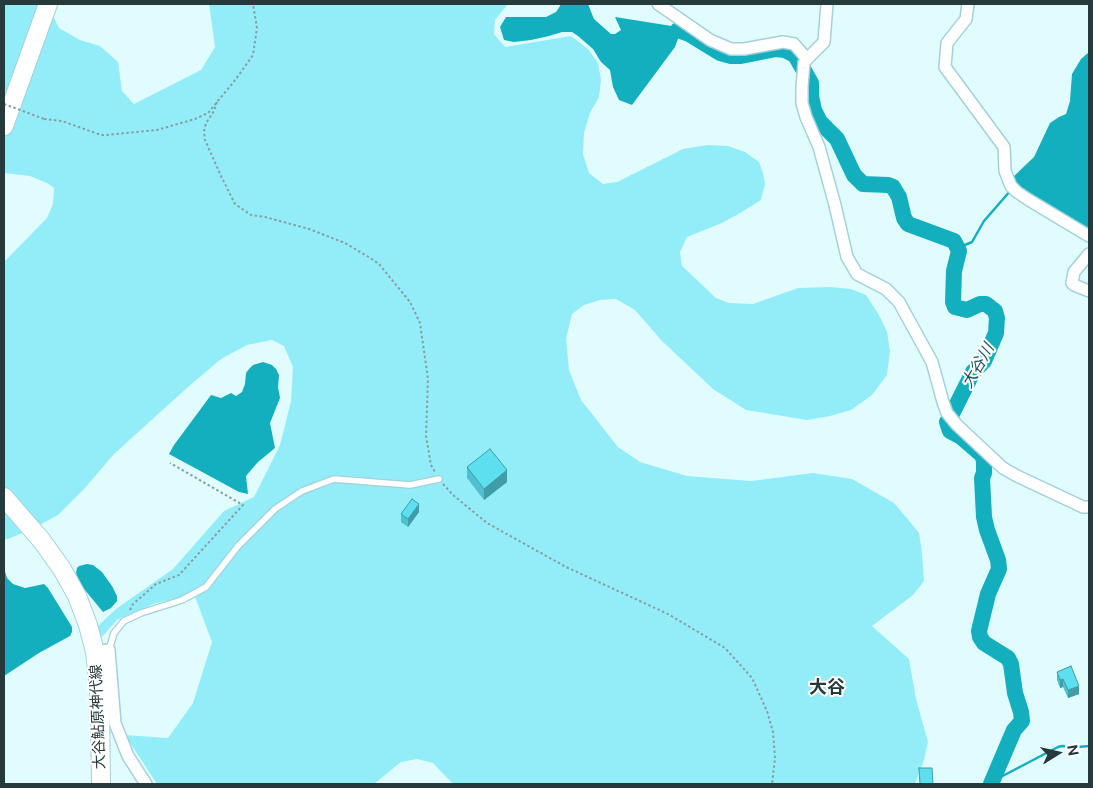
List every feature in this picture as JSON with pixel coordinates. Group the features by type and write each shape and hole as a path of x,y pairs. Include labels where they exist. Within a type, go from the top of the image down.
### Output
{"main road":[{"path":"4,126 48,4"},
{"name":"大谷鮎原神代線","path":"4,497 62,569 77,596 102,651 100,784"}],"street":[{"path":"658,4 710,40 731,49 744,49 784,42 794,44 807,59"},
{"path":"827,4 824,42 804,63 802,103 819,146 847,257 857,274 886,289 899,302 932,362 945,408 957,425 1003,468 1016,476 1089,508"},
{"path":"968,4 966,19 947,43 944,67 1004,146 1005,171 1011,186 1029,200 1089,236"},
{"path":"1089,254 1074,272 1072,282 1074,285 1089,291"},
{"path":"102,651 115,723 128,756 146,784"}],"lane":[{"path":"102,651 124,621 141,613 182,600 206,587 238,546 275,509 302,491 334,478 410,485 439,479"}],"path":[{"path":"4,104 44,119 62,121 101,135 157,130 195,120 208,113 253,55 257,28 253,4"},
{"path":"217,102 214,111 206,123 204,131 205,140 235,204 251,215 310,229 345,243 378,264 410,302 420,323 428,379 426,436 432,465 439,479 453,495 487,523 566,567 668,614 725,648 752,678 767,711 773,732 776,758 772,784"},
{"path":"124,621 133,604 156,584 179,574 243,505 170,462"}],"shaded area":[{"path":"4,4 47,4 59,28 80,40 100,46 118,62 122,91 134,104 201,70 215,47 209,4 508,4 495,20 494,34 505,47 571,36 588,49 598,63 601,80 599,97 590,113 584,133 583,154 589,173 603,184 617,182 683,149 708,145 728,146 745,152 759,162 765,184 761,200 722,223 687,237 680,252 682,266 716,298 729,303 753,304 798,288 831,287 851,289 866,295 887,332 890,351 887,375 872,395 851,410 807,420 746,410 713,389 662,341 635,310 616,299 600,300 584,305 572,314 566,339 569,370 581,400 618,447 640,462 687,476 751,481 813,473 852,479 894,503 906,517 919,533 924,581 913,595 872,626 909,659 916,699 928,742 924,760 915,784 453,784 433,763 417,759 401,762 374,784 157,784 125,735 168,738 193,703 212,642 194,594 153,604 117,620 100,639 97,627 116,609 173,569 224,511 254,497 280,445 291,401 293,367 284,346 272,340 247,345 221,359 114,454 85,488 58,515 32,529 4,540 4,262 47,218 53,204 54,188 30,176 4,173"},
{"path":"560,4 588,4 594,19 611,34 621,30 615,17 678,27 679,36 675,47 632,105 619,100 613,87 610,70 601,62 593,49 572,32 562,32 531,40 514,42 504,40 500,27 506,17 546,17 556,12"},
{"path":"1089,52 1089,232 1020,187 1013,177 1034,157 1050,123 1066,114 1070,101 1072,74 1081,59"},
{"path":"263,362 272,365 279,375 278,387 280,398 270,423 275,448 258,462 246,476 248,494 239,492 169,454 211,395 221,398 231,393 236,396 242,392 246,373 249,369 253,365"},
{"path":"93,565 102,572 117,596 117,601 111,608 103,612 80,584 76,573 79,566"},
{"path":"4,568 7,578 13,584 25,588 44,584 72,627 72,632 70,636 39,653 4,676"}],"building":[{"path":"490,449 507,470 484,489 467,467"},
{"path":"412,499 419,504 408,519 401,514"},
{"path":"1071,666 1079,686 1068,690 1063,679 1060,680 1057,672"},
{"path":"919,768 932,768 933,784 920,784"}],"waterway":[{"name":"大谷川","path":"678,30 689,34 720,53 731,56 741,56 776,49 785,50 795,55 811,83 814,110 820,122 837,139 854,175 863,184 893,187 899,197 904,218 908,224 954,241 959,251 954,271 953,302 955,307 967,310 980,304 986,304 995,311 997,318 996,333 984,361 973,372 947,422 950,431 961,437 982,455 984,461 982,478 984,517 998,560 999,569 988,594 979,631 984,643 1008,658 1011,664 1015,693 1021,712 1022,721 1014,730 991,784"},
{"path":"958,248 972,242 984,221 1011,190"},
{"path":"993,781 1058,747 1089,746"}],"district":[{"name":"大谷","path":"827,687"}]}
